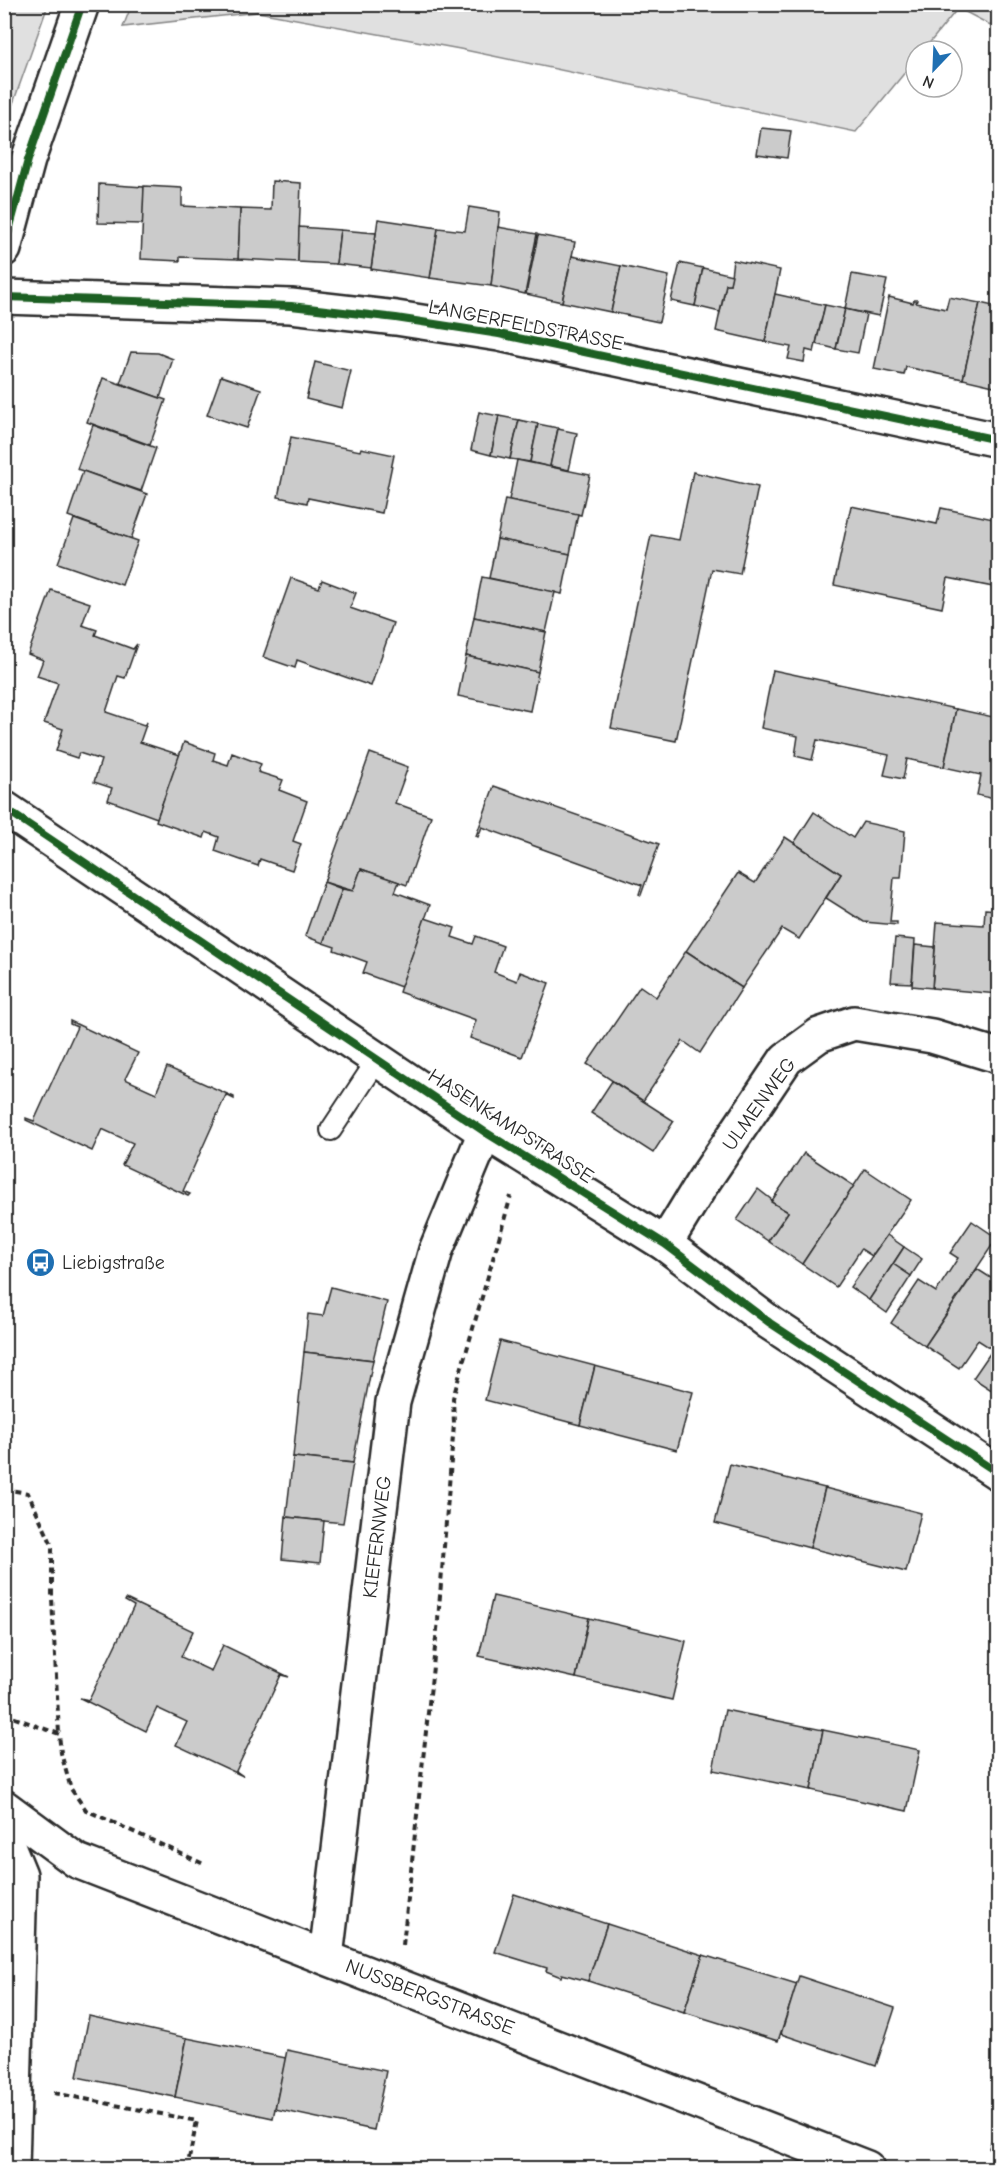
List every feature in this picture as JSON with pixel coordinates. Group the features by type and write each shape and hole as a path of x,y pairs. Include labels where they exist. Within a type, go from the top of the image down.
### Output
{"street":[{"path":"4,249 28,160 82,4"},
{"name":"LANGERFELDSTRASSE","path":"4,297 291,306 396,318 499,334 999,440"},
{"name":"HASENKAMPSTRASSE","path":"4,808 485,1132 665,1244 770,1323 999,1473"},
{"name":"ULMENWEG","path":"665,1244 701,1185 786,1059 819,1035 854,1023 932,1036 999,1056"},
{"name":"KIEFERNWEG","path":"326,1957 393,1402 436,1250 485,1132"},
{"name":"NUSSBERGSTRASSE","path":"4,1807 77,1861 867,2169"},
{"path":"4,1836 20,1875 12,2169"}],"lane":[{"path":"331,1130 378,1059"}],"path":[{"path":"398,1985 437,1632 454,1424 453,1398 523,1155"},
{"path":"4,1489 28,1493 52,1545 52,1598 59,1734 70,1789 86,1810 214,1868"},
{"path":"4,1714 59,1734"},
{"path":"15,2086 197,2121 187,2169"}],"shaded area":[{"path":"132,4 998,4 998,29 958,8 933,39 904,39 904,74 856,132 460,49 258,12 123,27"},
{"path":"4,5 48,5 5,126"}],"building":[{"path":"761,128 791,131 787,158 757,154"},
{"path":"272,181 301,183 298,262 238,259 240,209 271,210"},
{"path":"99,184 144,187 143,224 98,223"},
{"path":"144,186 182,188 182,206 240,209 238,259 180,257 180,261 141,259"},
{"path":"469,207 500,212 491,286 430,278 438,228 465,231"},
{"path":"378,219 438,228 430,278 371,269"},
{"path":"299,227 340,230 336,264 298,262"},
{"path":"498,227 537,234 525,294 491,286"},
{"path":"340,230 376,233 371,268 336,264"},
{"path":"538,235 575,242 562,302 526,294"},
{"path":"572,256 621,266 611,312 562,302"},
{"path":"733,260 780,270 765,342 716,331 726,284 730,284"},
{"path":"680,263 703,268 695,306 671,301"},
{"path":"621,266 669,276 659,322 611,312"},
{"path":"703,268 732,275 730,284 726,284 720,312 695,306"},
{"path":"852,274 887,280 879,316 845,309"},
{"path":"775,294 825,305 814,352 806,350 804,362 788,359 791,347 765,342"},
{"path":"889,297 913,303 917,300 916,303 946,309 949,297 980,303 963,379 906,367 904,375 874,369"},
{"path":"980,303 998,307 998,387 963,379"},
{"path":"825,305 845,309 836,349 816,344"},
{"path":"845,309 866,314 858,353 836,349"},
{"path":"131,352 158,353 173,359 160,398 120,383"},
{"path":"315,362 351,371 342,408 306,399"},
{"path":"221,376 261,389 247,428 207,415"},
{"path":"103,378 166,400 150,445 87,422"},
{"path":"479,412 499,416 491,455 471,450"},
{"path":"499,416 519,420 510,459 491,455"},
{"path":"519,420 538,424 530,462 510,459"},
{"path":"538,424 558,428 550,467 530,462"},
{"path":"93,425 156,448 141,491 77,469"},
{"path":"558,429 577,433 569,470 550,466"},
{"path":"291,437 360,451 361,448 394,455 382,513 308,498 307,503 278,497"},
{"path":"517,460 590,475 581,515 509,500"},
{"path":"83,471 147,494 131,539 68,516"},
{"path":"693,472 758,487 740,574 712,569 676,741 611,728 651,535 679,540"},
{"path":"505,499 578,514 570,554 497,539"},
{"path":"851,506 937,524 941,508 998,520 998,588 948,578 942,608 834,585"},
{"path":"74,519 138,541 122,585 58,563"},
{"path":"497,539 570,554 562,594 489,578"},
{"path":"482,577 555,592 546,632 474,617"},
{"path":"291,578 319,588 322,580 356,593 350,608 393,623 371,686 297,660 295,668 263,657"},
{"path":"51,590 90,603 82,625 97,630 95,635 133,649 137,644 125,678 118,676 106,712 144,725 147,722 140,742 180,755 157,818 108,800 112,788 94,782 101,760 79,753 77,758 56,751 63,729 44,723 58,683 37,676 43,660 28,654"},
{"path":"474,617 546,632 538,672 466,656"},
{"path":"466,656 538,672 530,711 458,696"},
{"path":"773,670 956,709 944,767 907,759 903,779 884,775 889,755 817,740 812,760 795,756 798,736 761,728"},
{"path":"956,709 998,718 998,782 995,799 977,795 981,775 944,767"},
{"path":"184,742 215,753 213,760 228,765 232,753 261,764 258,772 283,780 279,790 307,801 293,841 301,844 292,870 260,859 258,866 215,851 219,837 206,832 204,838 156,821"},
{"path":"370,753 408,767 395,803 431,816 407,885 361,869 353,891 324,882"},
{"path":"494,786 659,844 641,895 639,894 642,885 482,827 478,837 476,836"},
{"path":"814,812 853,838 863,822 905,831 901,878 894,878 890,922 897,922 897,925 864,922 826,898 841,874 794,843"},
{"path":"785,837 841,874 799,939 782,929 742,988 686,951 738,873 755,883"},
{"path":"361,869 399,882 395,892 430,905 401,987 363,973 367,962 334,950 335,947 323,943 342,889 353,891"},
{"path":"324,882 342,889 323,943 305,936"},
{"path":"985,909 998,910 998,994 932,988 937,922 984,925"},
{"path":"425,918 455,928 452,937 473,944 476,936 503,946 494,972 517,981 520,972 549,983 522,1057 470,1038 476,1020 399,992"},
{"path":"895,938 915,940 912,983 891,982"},
{"path":"915,945 935,947 932,988 912,986"},
{"path":"686,951 742,988 700,1053 683,1041 643,1101 587,1064 640,986 656,997"},
{"path":"70,1021 138,1053 125,1079 156,1093 167,1067 234,1097 234,1099 226,1095 183,1191 190,1194 188,1196 122,1165 133,1143 102,1129 92,1151 26,1120 26,1118 34,1121 77,1027 70,1024"},
{"path":"612,1081 674,1121 653,1153 591,1113"},
{"path":"804,1153 854,1186 802,1264 768,1241 788,1212 771,1202"},
{"path":"865,1169 911,1200 872,1256 861,1249 836,1287 802,1264"},
{"path":"758,1189 772,1200 771,1202 788,1212 768,1241 737,1220"},
{"path":"972,1221 997,1238 925,1346 891,1323 919,1281 936,1292 958,1258 950,1253"},
{"path":"887,1235 904,1247 869,1300 850,1287"},
{"path":"904,1247 922,1259 911,1276 893,1264"},
{"path":"893,1264 911,1276 887,1313 869,1300"},
{"path":"977,1269 994,1280 998,1273 998,1345 995,1351 978,1340 959,1368 925,1346"},
{"path":"331,1287 387,1302 373,1360 304,1352 308,1314 323,1316"},
{"path":"500,1341 595,1366 580,1425 485,1400"},
{"path":"998,1346 998,1389 996,1393 973,1378 993,1349 995,1351"},
{"path":"304,1352 373,1360 353,1463 293,1457"},
{"path":"595,1366 693,1392 677,1450 580,1425"},
{"path":"293,1457 353,1463 343,1523 286,1517"},
{"path":"730,1464 825,1488 810,1548 715,1523"},
{"path":"825,1488 921,1513 906,1572 810,1548"},
{"path":"286,1517 324,1521 320,1563 282,1559"},
{"path":"493,1596 589,1618 576,1678 479,1656"},
{"path":"126,1599 193,1631 181,1657 211,1671 223,1645 289,1677 281,1675 236,1771 243,1776 176,1745 187,1722 157,1708 146,1731 80,1698 89,1700 134,1606 125,1601"},
{"path":"589,1618 686,1641 672,1700 576,1678"},
{"path":"725,1710 823,1730 811,1790 713,1770"},
{"path":"823,1730 920,1750 907,1811 811,1790"},
{"path":"514,1894 607,1924 588,1981 562,1974 561,1977 546,1971 547,1968 495,1952"},
{"path":"607,1924 703,1955 684,2012 588,1981"},
{"path":"703,1955 797,1984 778,2041 684,2012"},
{"path":"799,1976 895,2008 876,2066 781,2034"},
{"path":"89,2016 187,2038 175,2097 77,2077"},
{"path":"187,2038 286,2058 273,2118 175,2097"},
{"path":"287,2050 386,2071 374,2130 275,2109"},
{"path":"998,2121 998,2151 989,2148"}],"cycle path":[{"path":"4,249 28,160 82,4"},
{"path":"4,297 291,306 396,318 499,334 998,440"},
{"path":"4,808 485,1132 665,1244 770,1323 998,1473"}],"place":[{"name":"Liebigstraße","path":"41,1262"}]}
